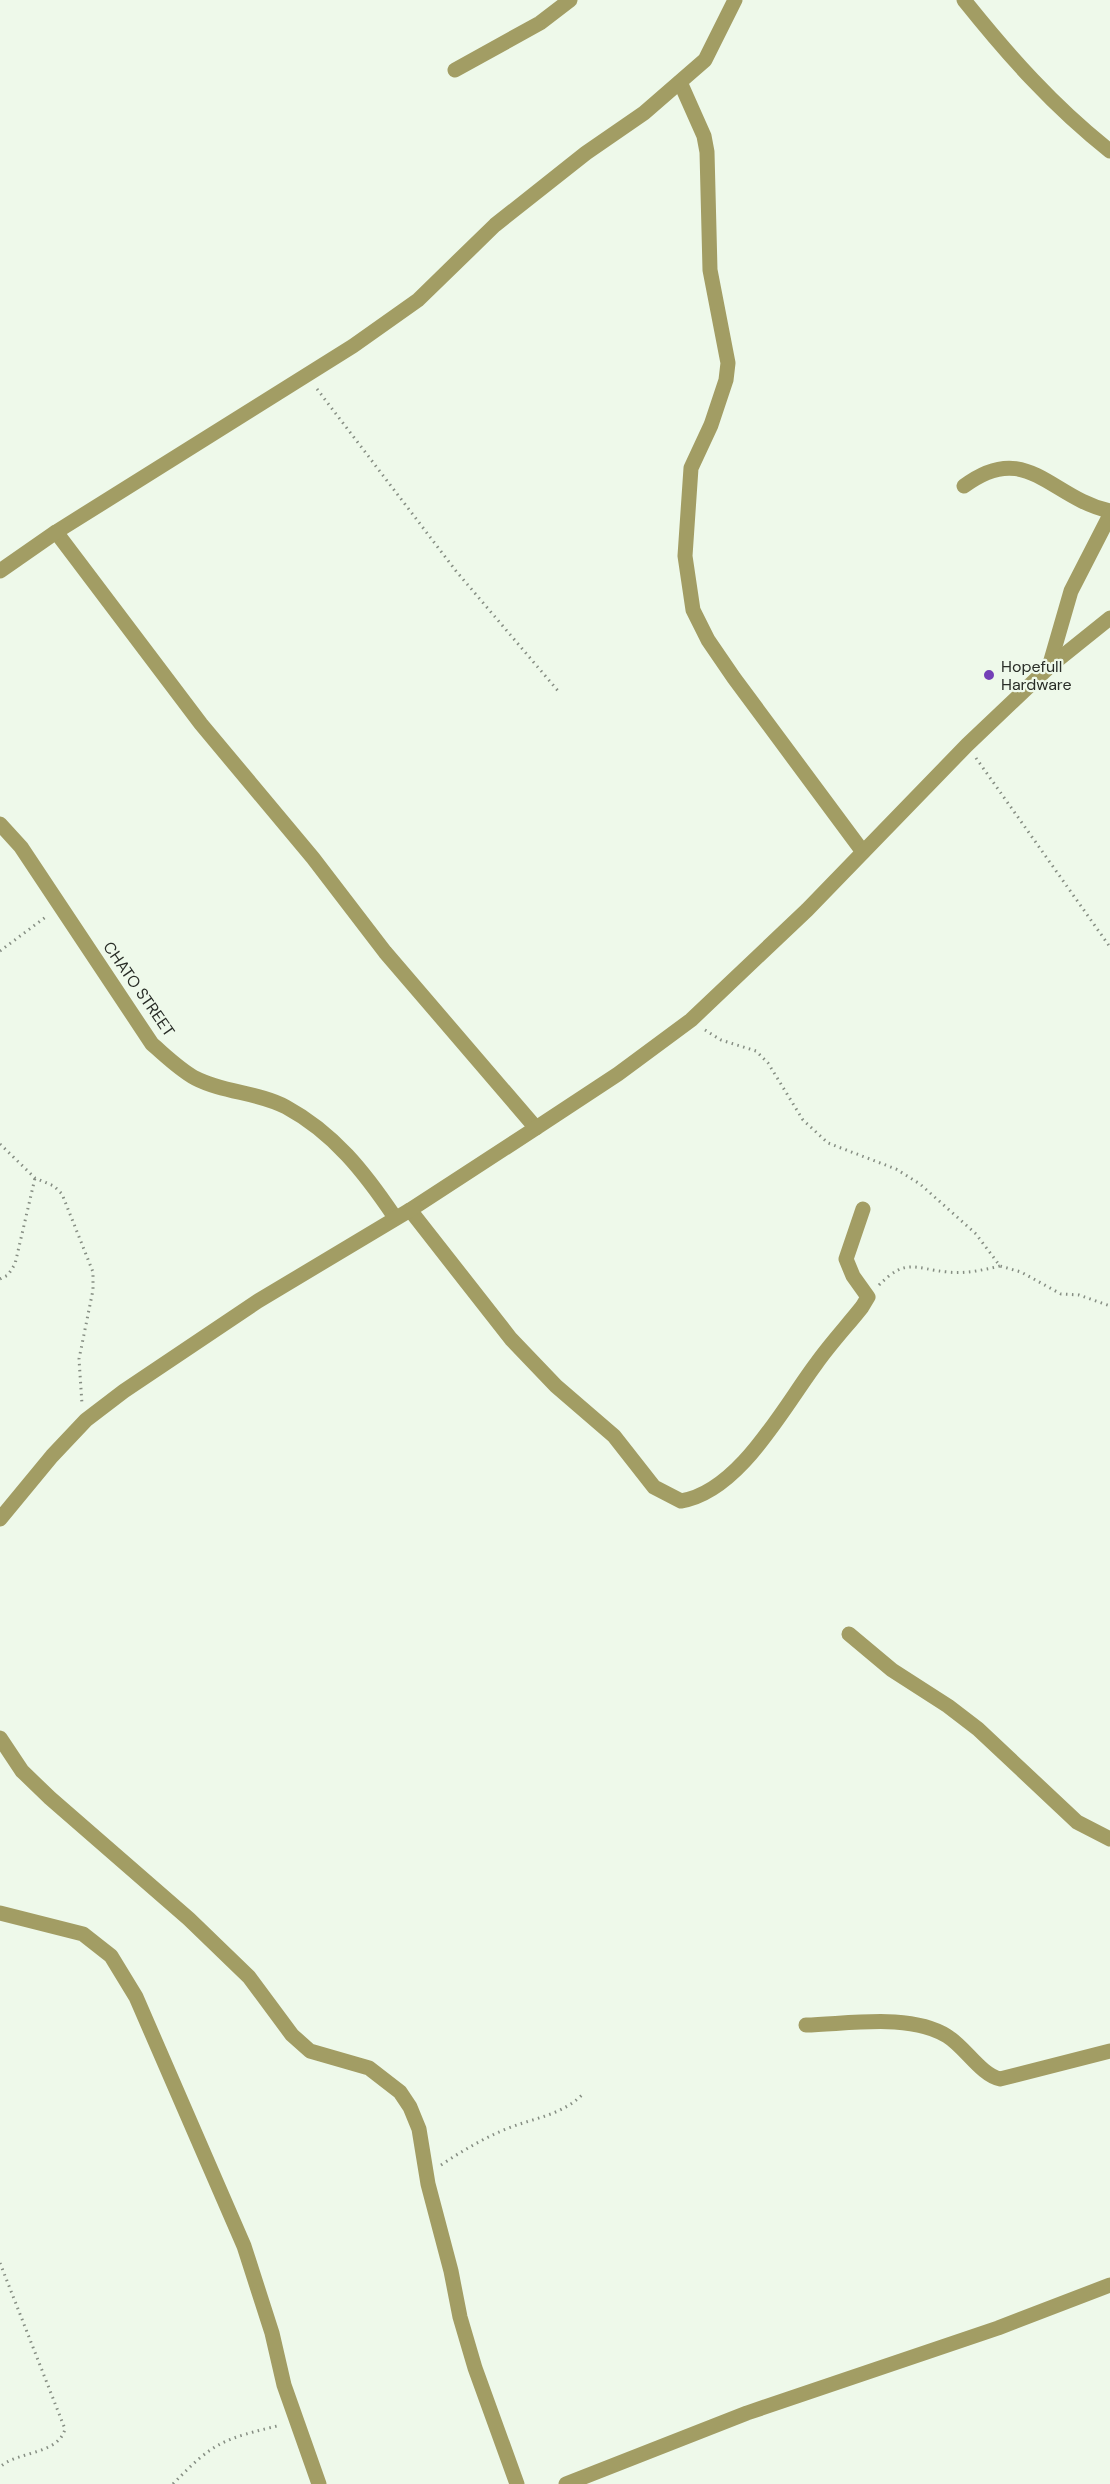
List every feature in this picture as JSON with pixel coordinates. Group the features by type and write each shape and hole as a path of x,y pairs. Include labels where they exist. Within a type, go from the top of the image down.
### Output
{"street":[{"path":"455,70 540,22 570,0"},
{"path":"0,571 56,532 353,346 418,300 495,225 680,82 705,60 735,0"},
{"path":"964,0 994,38 1071,120 1110,151"},
{"path":"680,82 704,136 707,152 710,270 728,363 726,381 711,425 691,468 685,556 693,610 708,640 734,678 863,852"},
{"path":"964,486 990,469 1007,466 1026,470 1086,504 1110,513 1071,591 1049,667"},
{"path":"56,532 201,724 313,858 416,990 536,1128"},
{"path":"0,1519 52,1456 86,1420 123,1391 249,1307 394,1216 410,1210 536,1128 618,1074 691,1020 807,910 967,745 1049,667 1110,618"},
{"name":"CHATO STREET","path":"0,825 21,847 152,1044 196,1078 262,1097 286,1107 313,1124 341,1146 368,1178 394,1216"},
{"path":"410,1210 511,1339 556,1386 614,1436 654,1487 681,1501 703,1494 727,1478 753,1451 867,1297 848,1266 846,1258 863,1209"},
{"path":"849,1634 891,1670 948,1706 978,1729 1077,1822 1110,1839"},
{"path":"0,1738 22,1771 50,1798 189,1919 249,1977 292,2035 310,2051 369,2068 400,2092 410,2107 419,2129 426,2173 452,2271 460,2317 475,2368 517,2484"},
{"path":"0,1913 83,1934 111,1956 136,1996 244,2246 273,2333 284,2385 319,2484"},
{"path":"806,2025 892,2022 927,2026 949,2037 965,2049 984,2070 1000,2079 1110,2050"},
{"path":"566,2484 756,2409 819,2391 987,2332 1110,2285"}],"path":[{"path":"306,374 456,571 559,692"},
{"path":"967,745 1110,947"},
{"path":"0,951 60,906"},
{"path":"691,1020 721,1040 756,1051 768,1063 803,1120 828,1143 896,1169 920,1184 976,1234 990,1257 1000,1266"},
{"path":"0,1144 35,1178 54,1186 62,1194 93,1272 93,1290 79,1359 79,1386 86,1420"},
{"path":"0,1279 8,1275 15,1264 35,1178"},
{"path":"867,1297 890,1275 907,1266 916,1265 951,1273 1000,1266 1021,1272 1061,1294 1079,1295 1110,1306"},
{"path":"426,2173 477,2142 507,2128 555,2114 582,2096"},
{"path":"0,2263 65,2429 56,2443 9,2461 0,2468"},
{"path":"173,2484 199,2456 222,2441 297,2421"}],"place":[{"name":"Hopefull Hardware","path":"989,675"}]}
